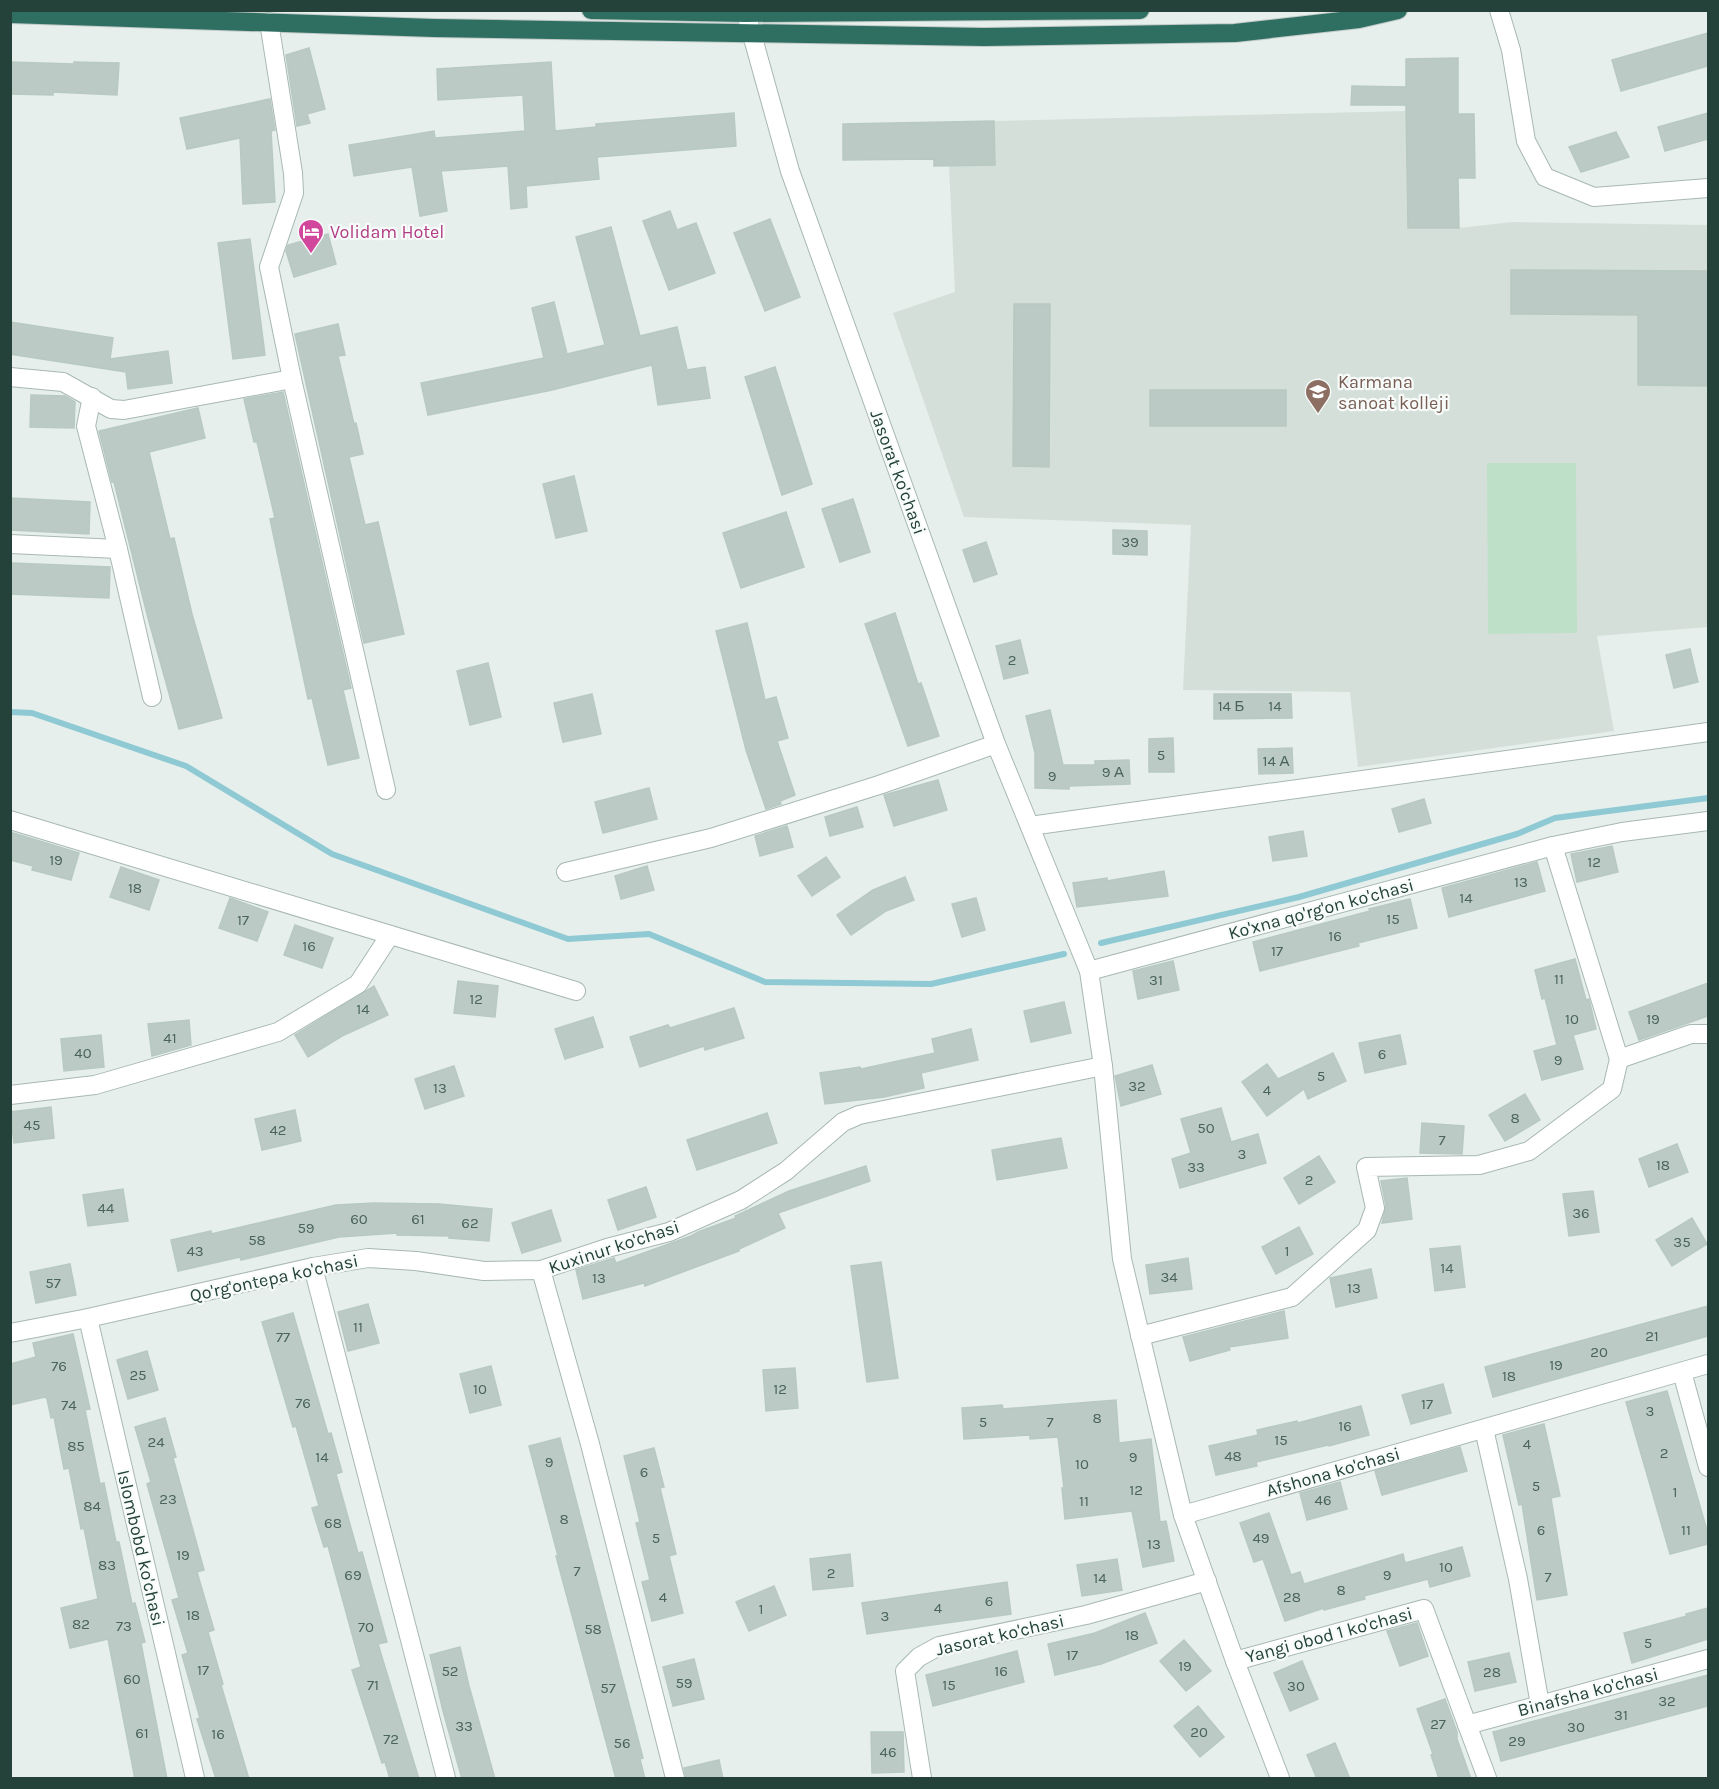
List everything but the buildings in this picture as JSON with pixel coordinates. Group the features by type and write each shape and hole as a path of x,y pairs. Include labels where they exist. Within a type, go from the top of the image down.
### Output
{"highway":[{"path":"591,10 746,13 1140,10"},
{"path":"10,14 626,32 984,37 1235,33 1359,19 1398,10"}],"street":[{"path":"1499,10 1511,50 1526,141 1545,177 1594,197 1708,188"},
{"path":"626,11 626,32"},
{"name":"Jasorat ko'chasi","path":"746,13 790,171 996,744 1089,971 1103,1066 1122,1259 1140,1336 1183,1515 1280,1779"},
{"path":"270,22 294,193 269,267 292,380 386,790"},
{"path":"10,377 63,382 111,409 124,410 292,380"},
{"path":"92,397 86,426 118,549 152,697"},
{"path":"10,544 118,549"},
{"path":"1030,826 1708,732"},
{"path":"566,872 711,838 879,785 996,744"},
{"path":"10,820 576,991"},
{"name":"Ko'xna qo'rg'on ko'chasi","path":"1089,971 1553,846 1622,832 1708,821"},
{"path":"1140,1336 1292,1297 1367,1230 1375,1208 1366,1167 1479,1165 1529,1151 1612,1089 1619,1059 1553,846"},
{"path":"10,1095 95,1085 278,1032 358,984 390,935"},
{"path":"1619,1059 1691,1034 1708,1034"},
{"name":"Kuxinur ko'chasi","path":"675,1779 590,1444 541,1270 608,1248 669,1232 741,1200 786,1171 843,1122 859,1115 1103,1066"},
{"name":"Qo'rg'ontepa ko'chasi","path":"10,1333 88,1318 312,1267 368,1258 416,1261 484,1271 541,1270"},
{"path":"312,1267 446,1779"},
{"name":"Islombobd ko'chasi","path":"88,1318 195,1779"},
{"name":"Afshona ko'chasi","path":"1183,1515 1708,1364"},
{"path":"1682,1372 1708,1467"},
{"path":"1484,1429 1518,1579 1540,1705"},
{"name":"Jasorat ko'chasi","path":"922,1779 905,1671 919,1657 939,1646 1086,1615 1207,1581"},
{"name":"Yangi obod 1 ko'chasi","path":"1235,1661 1424,1609 1467,1725"},
{"name":"Binafsha ko'chasi","path":"1467,1725 1708,1659"},
{"path":"1467,1725 1487,1779"}],"shaded area":[{"name":"Karmana sanoat kolleji","path":"1407,111 1408,228 1459,228 1513,222 1708,225 1708,627 1597,636 1614,731 1358,767 1350,692 1183,690 1191,525 964,517 893,313 955,292 949,166 995,165 994,121"}],"green space":[{"path":"1487,463 1576,463 1577,633 1488,634"}],"waterway":[{"path":"10,712 32,713 186,766 332,854 568,939 649,934 765,982 931,984 1064,954"},
{"path":"1101,943 1299,897 1517,834 1555,818 1708,798"}],"place":[{"name":"Volidam Hotel","path":"311,255"},
{"name":"Karmana sanoat kolleji","path":"1318,415"}]}
